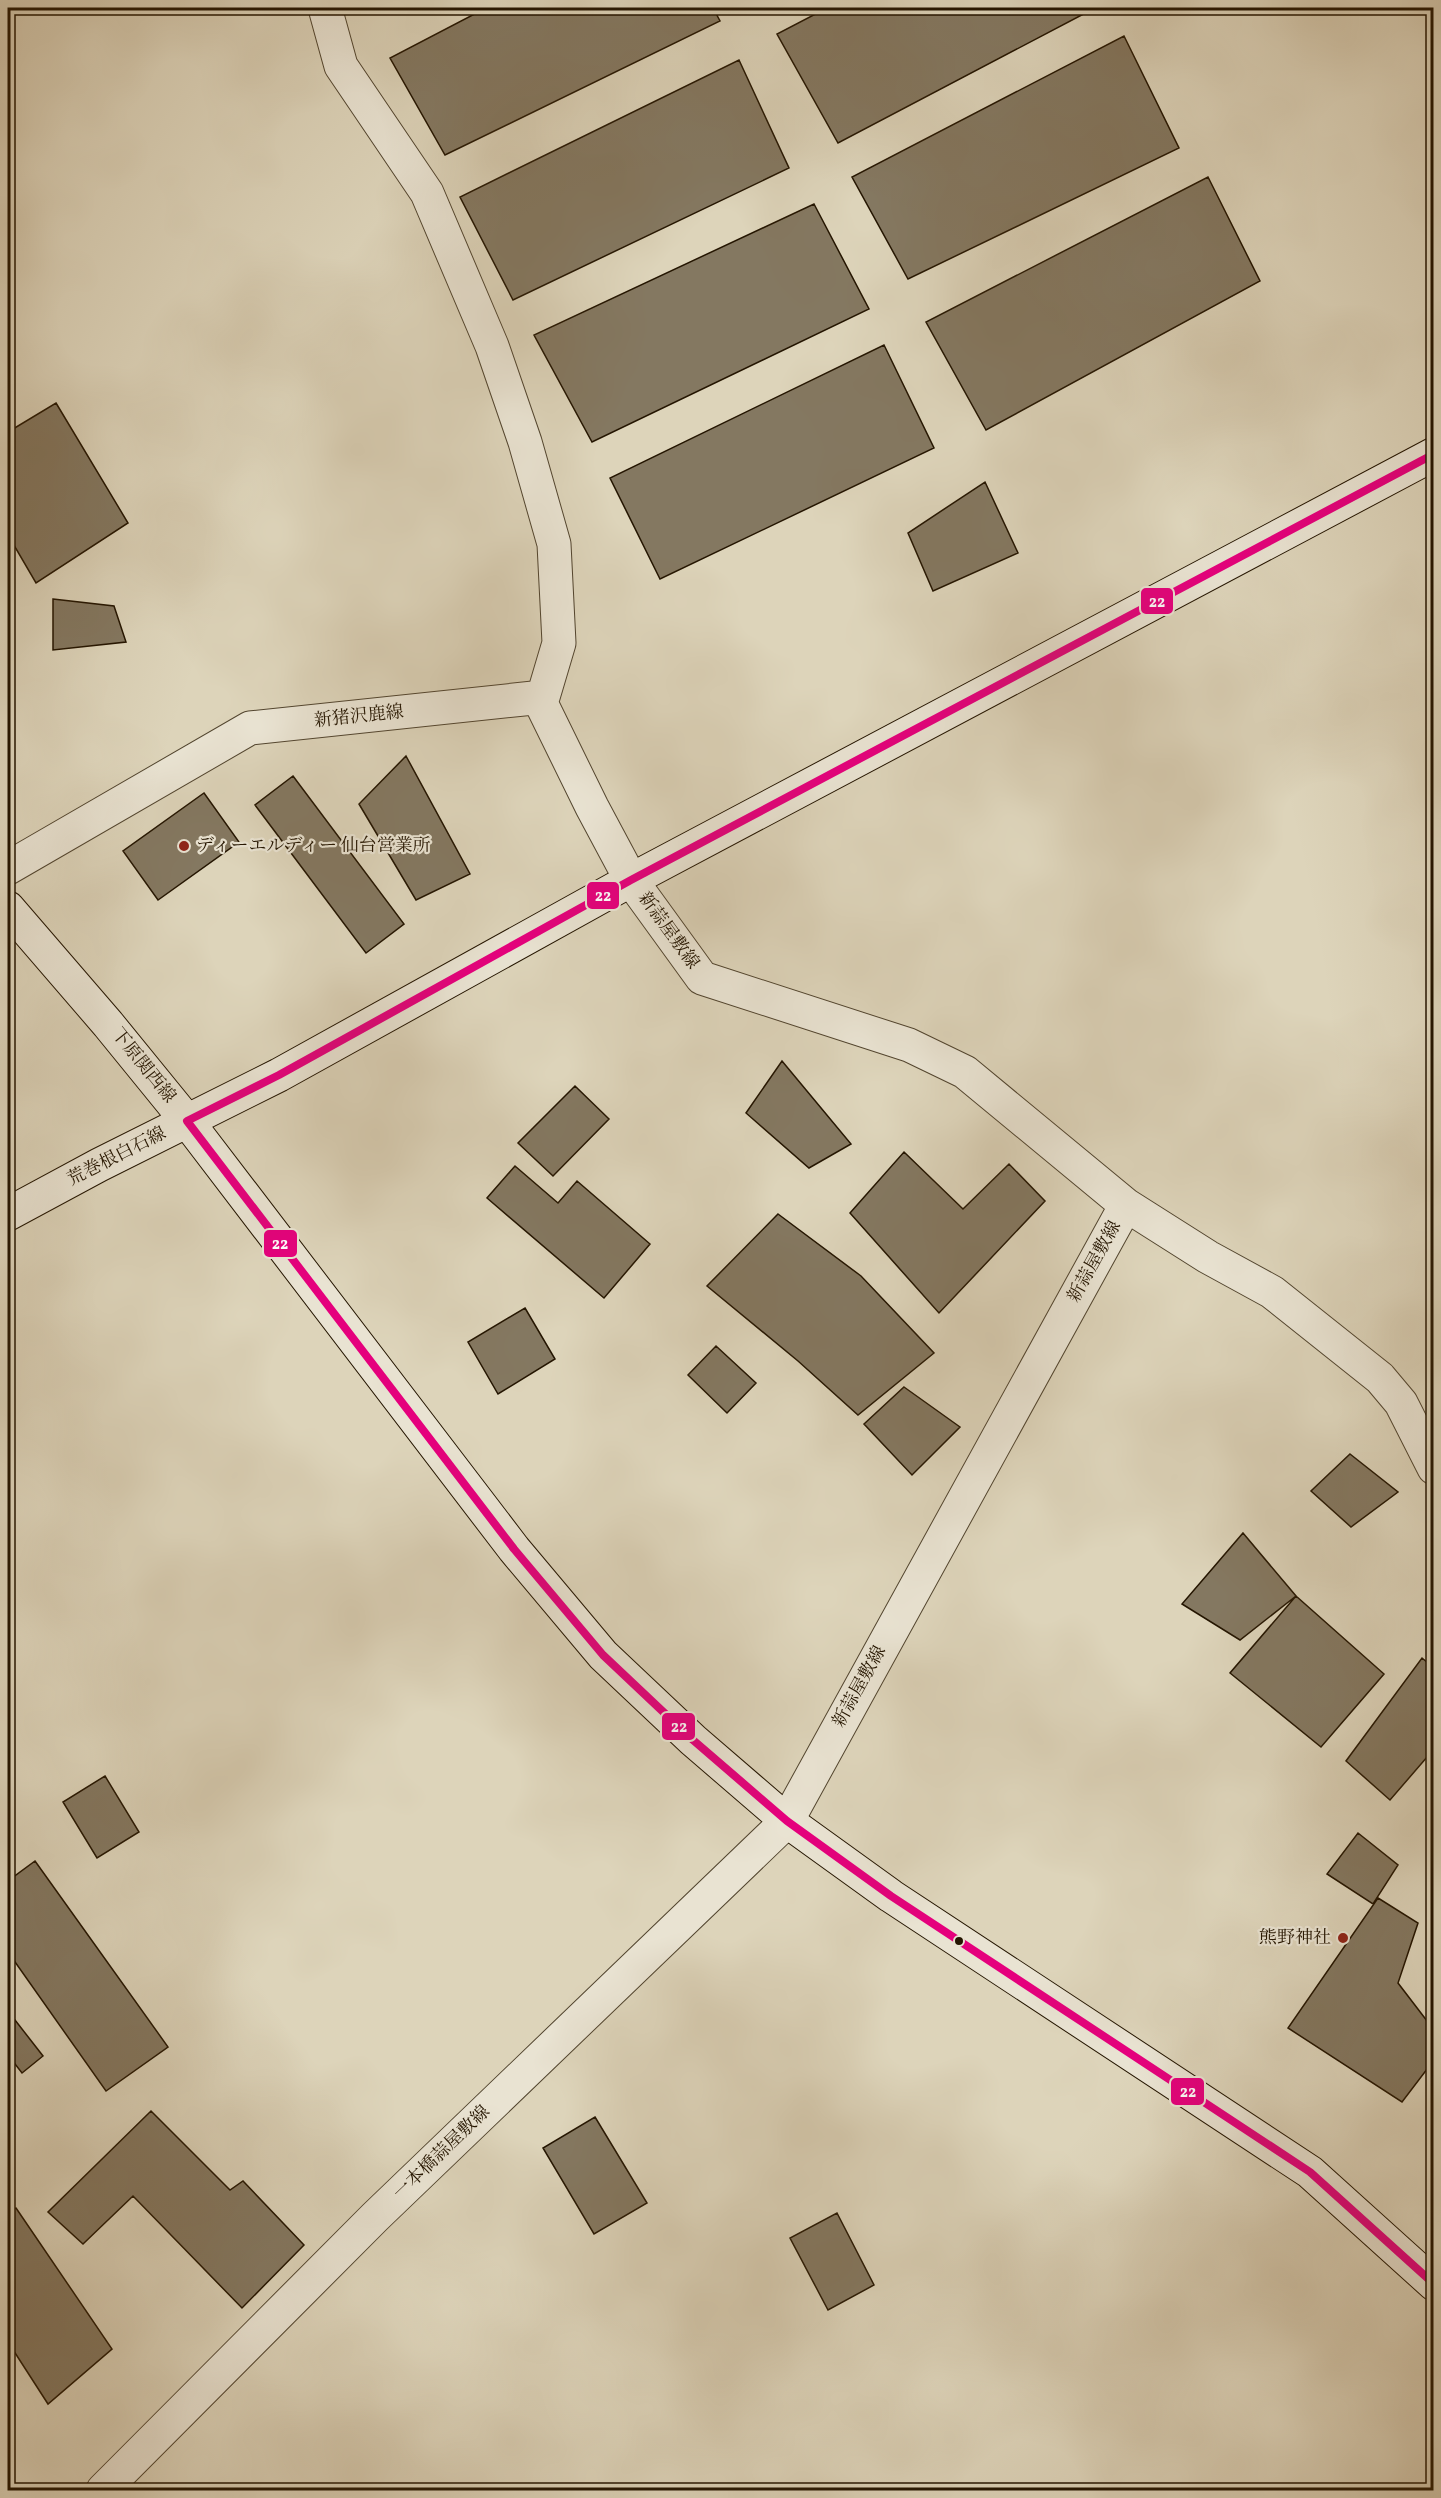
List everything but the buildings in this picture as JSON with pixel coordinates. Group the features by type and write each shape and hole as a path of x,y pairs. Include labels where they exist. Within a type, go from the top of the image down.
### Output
{"street":[{"path":"325,8 341,66 427,193 492,346 525,442 554,544 559,643 541,703 631,880"},
{"name":"荒巻根白石線","path":"8,1214 279,1076 631,880 1434,454"},
{"name":"新猪沢鹿線","path":"8,868 250,728 543,697"},
{"name":"新蒜屋敷線","path":"631,880 702,978 909,1045 965,1072 1126,1205 787,1821"},
{"name":"下原関西線","path":"8,908 114,1031 187,1121 514,1549 603,1655 693,1740 787,1821 891,1896 1310,2172 1434,2284"},
{"path":"1126,1205 1208,1257 1272,1292 1380,1378 1401,1403 1434,1468"},
{"name":"一本橋蒜屋敷線","path":"103,2490 375,2217 787,1821"}],"transit line":[{"name":"22","path":"1434,454 631,880 279,1075 187,1121 514,1549 603,1655 693,1740 787,1821 891,1896 1310,2172 1434,2284"}],"place":[{"name":"ディーエルディー 仙台営業所","path":"184,846"},
{"name":"熊野神社","path":"1343,1938"}]}
